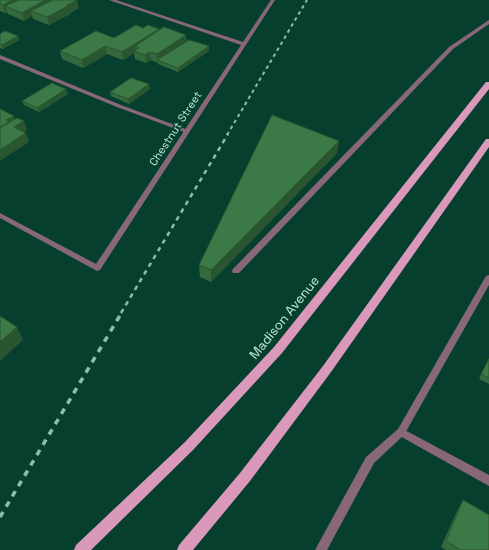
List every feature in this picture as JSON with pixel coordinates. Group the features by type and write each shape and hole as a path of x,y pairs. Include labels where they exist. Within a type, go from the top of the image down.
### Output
{"main road":[{"name":"Madison Avenue","path":"81,550 189,446 278,350 489,84"},
{"path":"184,550 245,477 327,369 489,141"}],"street":[{"path":"111,0 244,44"},
{"name":"Chestnut Street","path":"0,215 97,268 273,0"},
{"path":"236,271 451,48 489,22"},
{"path":"0,57 119,106 186,131"},
{"path":"321,550 370,460 401,432 489,278"},
{"path":"401,432 489,481"}],"building":[{"path":"0,0 13,0 3,5 0,4"},
{"path":"19,0 45,0 22,13 5,6"},
{"path":"53,0 77,0 47,17 31,11"},
{"path":"136,25 143,28 148,25 159,29 122,52 105,46 82,60 60,51 96,31 114,38"},
{"path":"164,27 186,35 157,54 150,52 145,55 134,51 139,48 135,46"},
{"path":"5,31 18,36 2,45 0,44 0,34"},
{"path":"189,40 209,46 178,68 157,60"},
{"path":"131,78 149,84 128,99 110,92"},
{"path":"52,83 66,89 37,108 22,101"},
{"path":"0,109 14,116 6,120 9,122 0,127"},
{"path":"272,115 339,141 211,270 199,265"},
{"path":"17,118 24,121 14,127 26,133 0,150 0,128"},
{"path":"0,316 17,327 0,342"},
{"path":"489,359 489,378 481,374"},
{"path":"463,500 489,515 489,550 461,550 446,541"}],"railway":[{"path":"227,135 307,0"},
{"path":"121,313 228,134"},
{"path":"0,517 122,312"}]}
